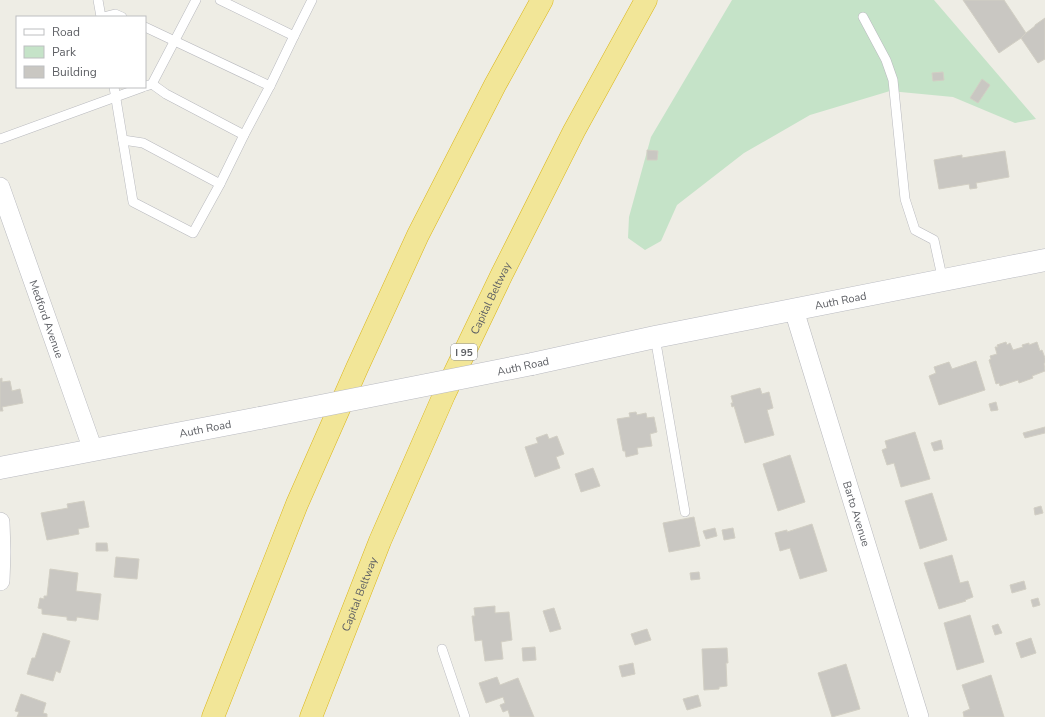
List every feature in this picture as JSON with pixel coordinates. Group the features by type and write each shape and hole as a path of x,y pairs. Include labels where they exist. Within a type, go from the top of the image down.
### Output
{"highway":[{"path":"213,717 297,504 418,235 495,85 542,0"},
{"name":"Capital Beltway","path":"311,717 380,541 444,395 570,138 646,0"}],"main road":[{"name":"Auth Road","path":"0,468 532,364 656,337 1045,260"}],"street":[{"name":"Medford Avenue","path":"0,187 93,450"},
{"name":"Barto Avenue","path":"794,310 920,717"},
{"path":"0,522 0,581"}],"lane":[{"path":"98,0 102,16"},
{"path":"196,0 175,40 147,86 166,94 244,135"},
{"path":"220,0 294,36"},
{"path":"114,88 133,202 193,233 220,184 312,0"},
{"path":"106,16 115,14 120,16"},
{"path":"863,17 886,60 893,80 905,199 915,230 934,240 943,281"},
{"path":"146,27 270,86"},
{"path":"0,139 141,88"},
{"path":"123,140 142,143 220,184"},
{"path":"656,337 685,512"},
{"path":"442,649 465,717"}],"green space":[{"path":"732,0 934,0 1036,119 1015,123 953,97 890,91 810,115 744,153 677,205 661,241 645,250 628,238 629,217 651,137"}],"building":[{"path":"963,0 1004,0 1026,33 999,53"},
{"path":"1045,18 1045,59 1038,63 1021,38"},
{"path":"943,72 944,80 933,81 932,73"},
{"path":"982,79 990,85 978,103 970,98"},
{"path":"647,150 658,151 657,160 647,160"},
{"path":"1005,151 1009,177 976,183 977,188 970,189 969,184 939,189 934,160 962,155 962,158"},
{"path":"1006,342 1007,345 1010,343 1013,350 1023,347 1022,345 1029,343 1029,345 1037,342 1040,351 1042,350 1045,358 1045,371 1032,376 1033,378 1019,383 1018,380 1000,386 999,383 996,384 989,360 991,359 990,356 997,354 995,347 998,347 997,345"},
{"path":"976,361 985,390 939,405 929,376 936,373 934,367 949,362 952,369"},
{"path":"2,378 2,382 10,381 12,391 20,389 23,403 2,407 3,411 0,411 0,379"},
{"path":"760,388 762,394 769,392 773,408 767,410 774,435 745,443 734,406 732,407 731,403 733,403 731,396"},
{"path":"996,402 998,410 991,411 989,404"},
{"path":"636,412 637,415 646,413 647,418 654,417 657,432 650,434 652,446 637,448 638,454 626,457 625,451 623,451 617,419 630,417 629,413"},
{"path":"1045,427 1045,433 1025,438 1023,433"},
{"path":"915,432 930,479 901,487 894,463 887,465 882,450 887,448 885,441"},
{"path":"547,434 549,439 557,436 564,454 556,457 560,468 535,477 525,447 538,443 536,438"},
{"path":"941,440 943,449 934,451 931,443"},
{"path":"790,455 805,502 778,511 763,464"},
{"path":"593,468 600,486 581,492 575,474"},
{"path":"932,493 947,540 920,549 905,501"},
{"path":"84,501 89,527 78,529 79,534 47,540 41,513 68,508 67,504"},
{"path":"1041,506 1043,513 1035,515 1034,508"},
{"path":"694,517 700,546 669,552 663,523"},
{"path":"812,524 827,571 800,579 790,548 780,551 775,533 787,530 787,532"},
{"path":"715,528 717,536 706,539 703,531"},
{"path":"733,528 735,538 724,540 722,530"},
{"path":"96,543 107,543 108,551 96,551"},
{"path":"952,555 960,583 968,581 973,597 965,600 966,601 939,609 924,563"},
{"path":"116,557 139,559 137,579 114,577"},
{"path":"50,569 78,573 76,591 101,594 98,620 77,617 76,621 67,620 67,617 42,614 42,609 38,608 40,598 44,599 44,596 47,596"},
{"path":"699,572 700,579 691,580 690,573"},
{"path":"1024,581 1026,589 1012,593 1010,585"},
{"path":"1038,598 1040,605 1033,607 1031,600"},
{"path":"495,606 495,613 509,612 512,640 501,642 503,659 485,661 482,640 475,641 472,616 475,616 474,608"},
{"path":"554,608 561,629 550,632 543,611"},
{"path":"970,615 984,662 957,670 944,623"},
{"path":"998,624 1002,633 995,635 992,626"},
{"path":"647,629 651,640 635,645 631,634"},
{"path":"43,633 70,641 60,673 56,671 53,681 27,674 32,658 35,658"},
{"path":"1031,638 1036,653 1021,658 1016,643"},
{"path":"535,647 536,660 523,661 522,648"},
{"path":"727,648 727,686 719,687 719,689 704,690 702,649"},
{"path":"633,663 635,674 622,677 619,666"},
{"path":"846,664 860,709 832,717 818,673"},
{"path":"991,675 1004,717 964,717 963,712 970,709 962,685"},
{"path":"497,677 500,685 518,678 534,717 510,717 508,710 503,712 500,705 505,703 503,697 486,703 479,683"},
{"path":"21,694 46,703 43,713 47,714 47,717 17,717 19,712 15,711"},
{"path":"698,695 701,706 687,710 683,699"}]}
